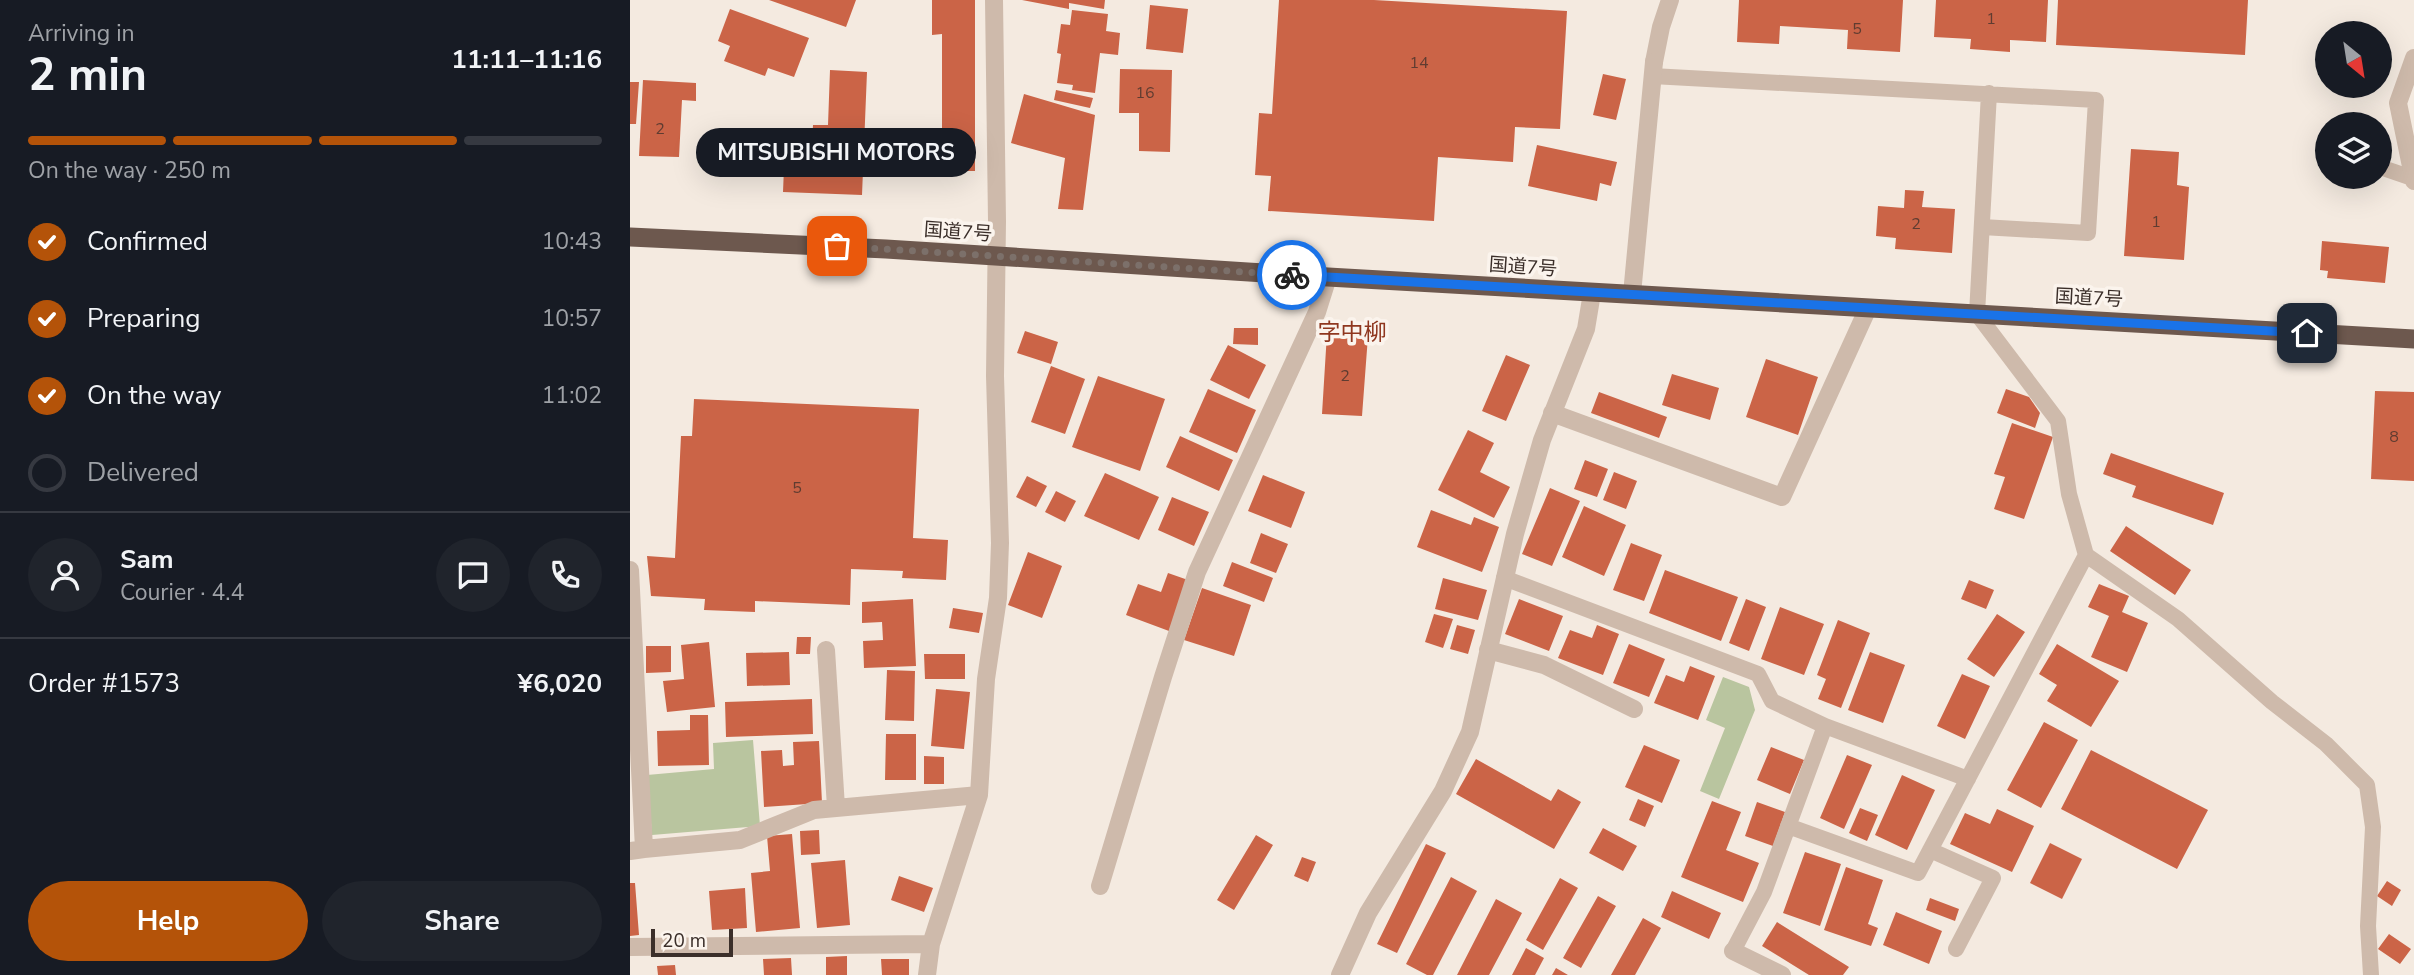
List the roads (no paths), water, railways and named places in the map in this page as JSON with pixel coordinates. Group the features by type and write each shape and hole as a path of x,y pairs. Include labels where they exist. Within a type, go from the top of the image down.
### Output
{"highway":[{"name":"国道7号","path":"630,237 886,249 1328,278 2414,339"}],"street":[{"path":"927,975 931,944 979,795 986,679 998,584 994,0"},
{"path":"1632,294 1653,69 1661,27 1670,0"},
{"path":"2413,179 2398,103 2414,58"},
{"path":"1100,886 1197,572 1317,312 1328,278"},
{"path":"1346,972 1368,913 1443,791 1470,732 1504,578 1542,440 1586,329 1592,293"},
{"path":"1552,413 1782,497 1868,308"},
{"path":"630,570 637,850 740,840 814,810 979,795"},
{"path":"826,650 836,807"},
{"path":"1488,650 1544,665 1634,709"},
{"path":"630,947 931,944"},
{"path":"1733,951 1782,975"}],"lane":[{"path":"1653,69 2096,100 2088,233 1982,227"},
{"path":"1989,93 1977,314 2058,421 2069,494 2086,555 2178,619 2272,702 2326,744 2367,785 2373,827 2368,926 2371,975"},
{"path":"2392,171 2413,179"},
{"path":"1788,826 1918,873 2086,555"},
{"path":"1504,578 1758,674 1772,701 1825,726 1968,779"},
{"path":"1733,951 1763,892 1825,726"},
{"path":"1930,850 1993,878 1956,949"}],"place":[{"name":"MITSUBISHI MOTORS","path":"837,246"}],"district":[{"name":"字中柳","path":"1352,332"}]}
